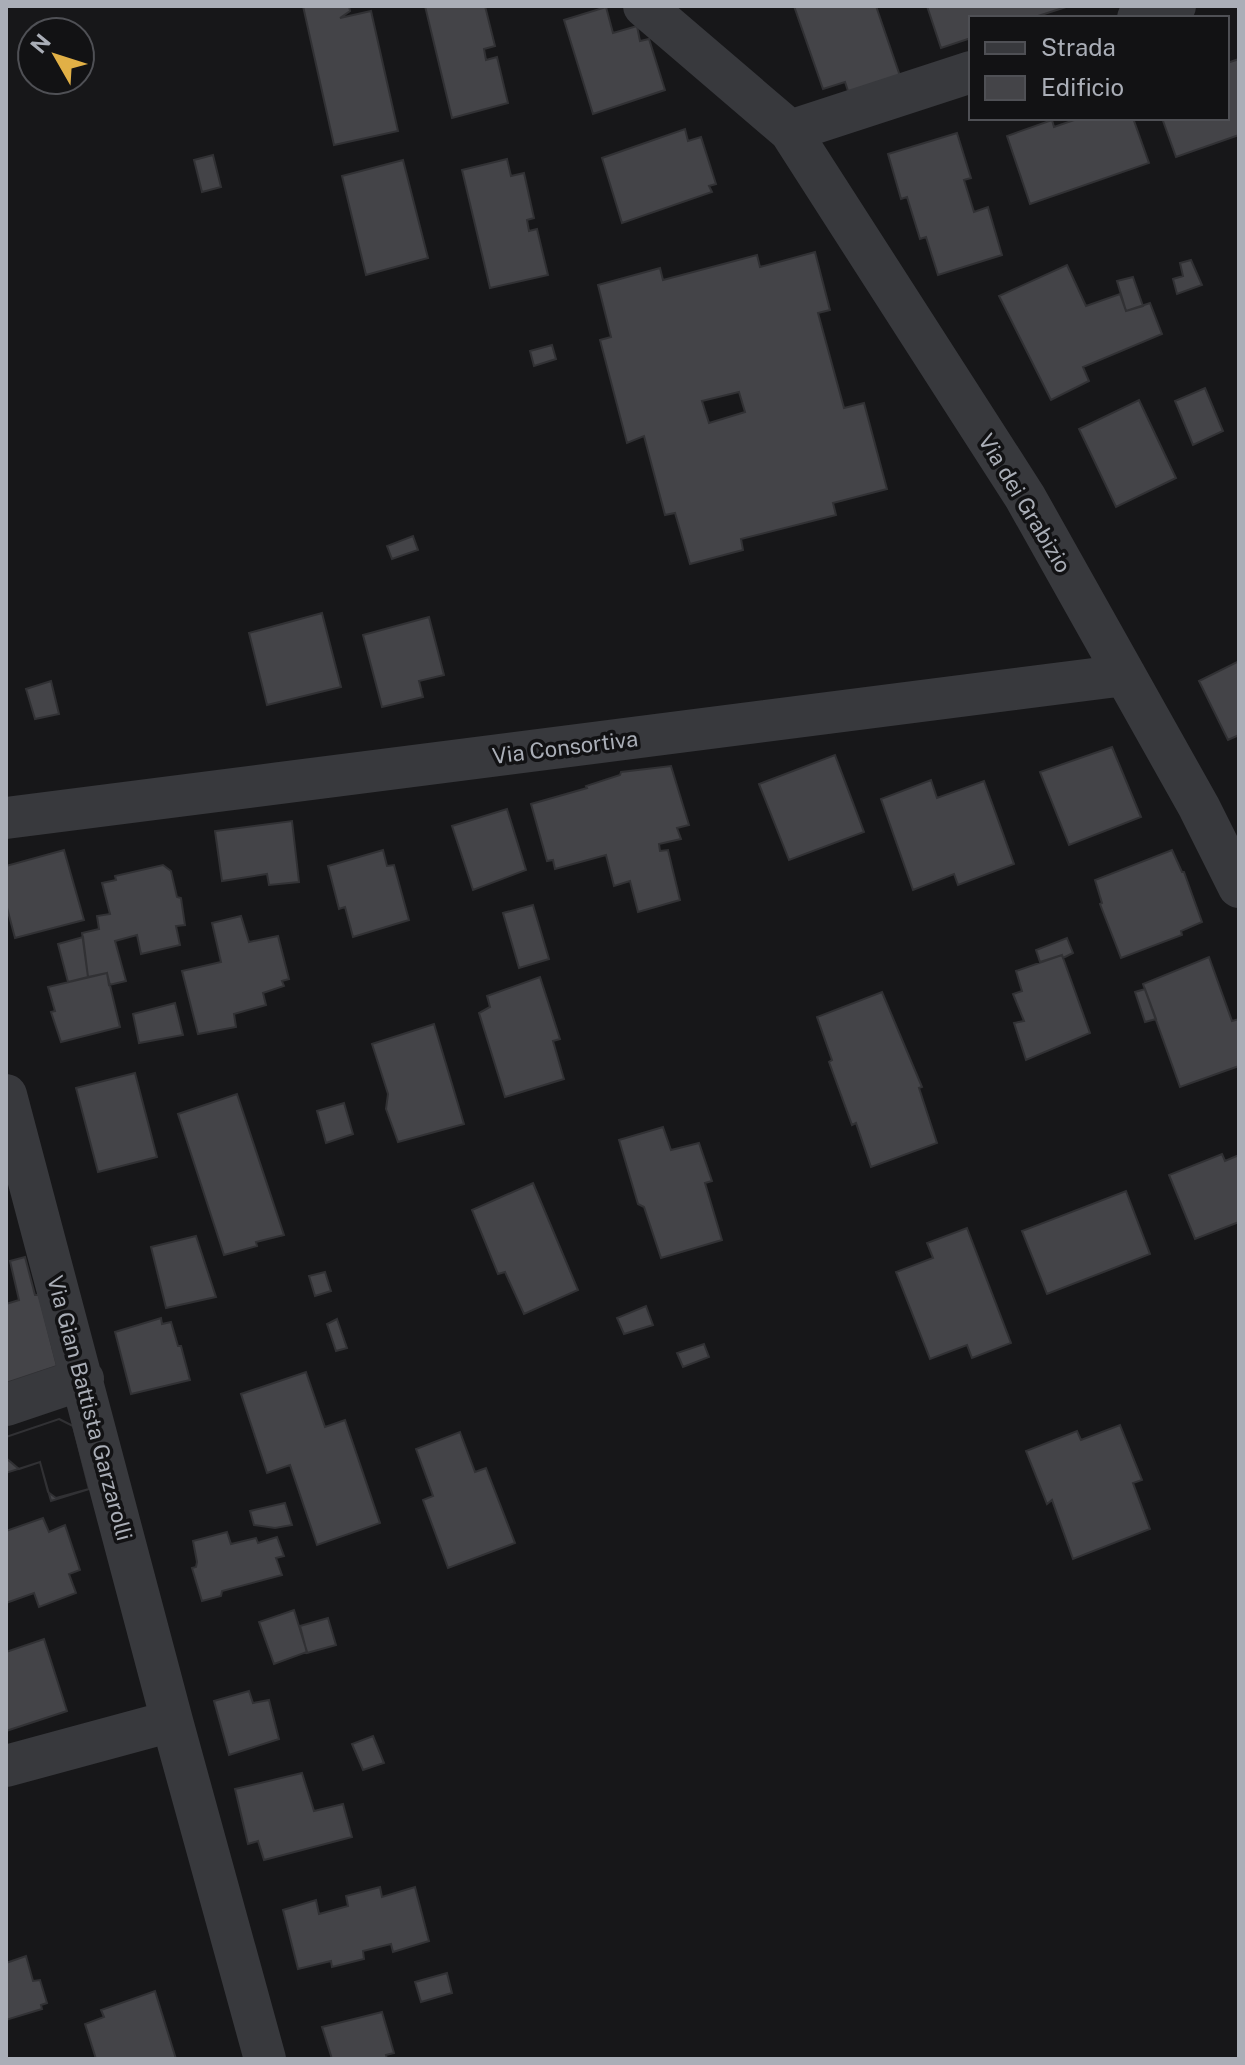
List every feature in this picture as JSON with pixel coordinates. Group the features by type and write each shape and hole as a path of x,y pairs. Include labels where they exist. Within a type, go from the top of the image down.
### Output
{"street":[{"name":"Via dei Grabizio","path":"644,6 790,131 1025,497 1199,807 1239,887"},
{"path":"1144,16 1175,6"},
{"path":"790,131 969,73"},
{"name":"Via Consortiva","path":"6,818 1125,675"},
{"name":"Via Gian Battista Garzarolli","path":"6,1095 265,2059"},
{"path":"6,1405 83,1379"},
{"path":"6,1766 172,1721"}],"building":[{"path":"303,6 349,6 350,11 340,18 371,11 398,131 334,145"},
{"path":"425,6 485,6 495,46 484,49 486,60 497,57 508,103 452,118"},
{"path":"794,6 876,6 901,79 850,97 845,82 823,89"},
{"path":"927,6 1069,6 1038,16 969,16 969,39 941,48"},
{"path":"606,7 613,33 637,26 640,41 649,39 665,90 593,114 564,20"},
{"path":"1239,59 1239,135 1176,157 1163,120 1229,120 1229,62"},
{"path":"1052,120 1054,127 1074,120 1134,120 1149,163 1030,204 1007,136"},
{"path":"685,129 688,141 701,137 716,184 709,186 712,192 622,223 602,158"},
{"path":"957,133 971,178 964,180 974,212 988,207 1002,255 938,275 926,237 920,239 907,197 901,199 888,154"},
{"path":"213,155 221,187 202,192 194,160"},
{"path":"507,159 511,176 524,173 534,218 527,220 529,231 537,229 548,275 490,288 462,170"},
{"path":"403,160 428,258 366,275 342,176"},
{"path":"815,252 830,310 818,313 844,408 864,403 887,489 833,503 836,515 741,539 743,550 690,564 675,513 665,515 644,436 627,443 600,340 611,337 598,285 660,268 663,280 757,255 760,267","holes":["739,392 745,412 709,423 702,401"]},
{"path":"1191,260 1202,285 1177,294 1173,279 1183,276 1180,263"},
{"path":"1067,265 1086,306 1120,294 1126,311 1150,303 1162,334 1083,367 1089,381 1051,400 999,296"},
{"path":"1133,277 1143,306 1126,311 1117,281"},
{"path":"552,345 556,359 534,366 530,351"},
{"path":"1205,388 1223,431 1193,445 1175,401"},
{"path":"1139,400 1176,478 1116,507 1079,429"},
{"path":"413,536 418,550 392,559 387,546"},
{"path":"322,613 341,687 267,705 249,633"},
{"path":"429,617 444,675 419,681 423,697 382,707 363,635"},
{"path":"1239,661 1239,735 1228,740 1199,681"},
{"path":"51,681 59,714 35,719 26,689"},
{"path":"1112,747 1141,817 1069,845 1040,772"},
{"path":"835,755 864,832 789,860 759,784"},
{"path":"671,766 689,825 677,828 681,839 659,844 660,851 668,850 680,900 638,912 630,881 614,886 606,855 555,869 553,860 547,861 531,804 587,788 621,772"},
{"path":"931,780 937,798 984,781 1014,864 958,885 954,874 913,890 881,799"},
{"path":"507,809 526,870 473,890 452,826"},
{"path":"292,821 299,882 269,885 267,874 222,881 215,831"},
{"path":"64,850 84,920 15,938 6,904 6,866"},
{"path":"383,850 387,866 394,865 409,920 353,937 345,907 339,909 328,866"},
{"path":"1172,850 1184,872 1202,922 1181,931 1182,935 1121,958 1100,904 1095,880"},
{"path":"163,865 171,871 177,897 181,898 185,925 176,926 180,945 141,954 137,935 115,941 126,981 109,985 107,973 88,977 82,933 99,929 97,916 110,914 102,883 116,880 115,876"},
{"path":"533,905 549,959 519,968 503,913"},
{"path":"241,916 249,942 278,936 289,979 282,981 284,986 263,993 266,1005 234,1014 236,1027 198,1034 182,971 221,962 212,923"},
{"path":"83,937 88,977 68,982 58,944"},
{"path":"1067,938 1073,953 1040,962 1036,950"},
{"path":"1062,955 1090,1033 1026,1060 1014,1023 1024,1021 1013,994 1022,991 1016,971"},
{"path":"1209,957 1232,1021 1239,1019 1239,1066 1180,1087 1143,984"},
{"path":"107,973 120,1027 61,1042 51,1012 55,1011 48,987"},
{"path":"540,977 560,1039 553,1041 564,1079 505,1097 479,1013 490,1007 487,996"},
{"path":"1145,989 1156,1019 1145,1022 1135,992"},
{"path":"882,992 922,1087 919,1088 937,1143 871,1167 856,1123 852,1125 829,1062 832,1060 817,1017"},
{"path":"175,1003 183,1035 139,1043 133,1014"},
{"path":"434,1024 464,1124 398,1142 386,1109 388,1094 372,1044"},
{"path":"135,1073 157,1157 98,1172 76,1088"},
{"path":"237,1094 284,1235 224,1255 178,1114"},
{"path":"344,1103 353,1134 326,1143 317,1111"},
{"path":"663,1127 671,1150 699,1143 712,1181 705,1183 722,1240 661,1258 644,1207 638,1204 619,1140"},
{"path":"1222,1154 1225,1161 1239,1155 1239,1222 1195,1239 1169,1175"},
{"path":"533,1183 578,1290 524,1314 505,1272 498,1274 472,1210"},
{"path":"1126,1191 1150,1254 1047,1294 1022,1231"},
{"path":"967,1228 1011,1343 972,1358 967,1345 930,1359 896,1272 933,1258 927,1243"},
{"path":"196,1236 216,1297 166,1308 151,1247"},
{"path":"25,1257 35,1295 39,1295 57,1366 6,1383 6,1304 19,1300 10,1261"},
{"path":"325,1272 331,1291 315,1296 309,1276"},
{"path":"646,1306 653,1325 624,1334 617,1318"},
{"path":"161,1318 162,1324 171,1322 190,1380 131,1394 115,1332"},
{"path":"337,1319 347,1348 336,1351 327,1324"},
{"path":"704,1344 709,1357 683,1367 677,1353"},
{"path":"306,1372 325,1427 345,1420 380,1523 317,1545 290,1465 267,1473 241,1394"},
{"path":"59,1419 73,1426 89,1489 56,1498 48,1492 40,1462 6,1473 6,1437"},
{"path":"59,1419 73,1426 89,1489 51,1501 40,1462 19,1469 6,1458 6,1437"},
{"path":"1120,1425 1142,1480 1133,1483 1150,1529 1073,1559 1052,1500 1047,1504 1026,1451 1077,1431 1081,1440"},
{"path":"460,1432 475,1472 486,1468 515,1543 448,1568 423,1500 433,1496 416,1449"},
{"path":"285,1503 292,1525 275,1528 254,1525 250,1511"},
{"path":"43,1518 49,1532 65,1525 80,1570 69,1574 76,1593 39,1607 34,1593 6,1603 6,1531"},
{"path":"227,1532 231,1544 256,1538 258,1543 277,1537 284,1556 276,1558 282,1575 222,1591 221,1596 202,1601 192,1568 196,1567 197,1562 193,1541"},
{"path":"294,1610 307,1652 274,1664 259,1622"},
{"path":"328,1618 336,1645 307,1653 300,1626"},
{"path":"44,1639 67,1711 6,1731 6,1652"},
{"path":"249,1691 253,1703 269,1700 279,1739 229,1755 214,1701"},
{"path":"373,1736 384,1763 363,1770 352,1744"},
{"path":"302,1773 314,1811 343,1804 352,1837 264,1860 258,1841 248,1844 235,1789"},
{"path":"380,1887 382,1897 415,1887 429,1941 393,1952 391,1944 363,1951 364,1959 332,1967 331,1961 298,1969 283,1910 316,1900 319,1914 348,1906 346,1896"},
{"path":"26,1956 33,1981 40,1980 47,2003 41,2005 42,2009 6,2020 6,1963"},
{"path":"447,1973 452,1993 421,2002 415,1982"},
{"path":"155,1991 176,2059 96,2059 85,2024 104,2017 101,2010"},
{"path":"382,2012 394,2053 386,2055 387,2059 332,2059 322,2027"}]}
